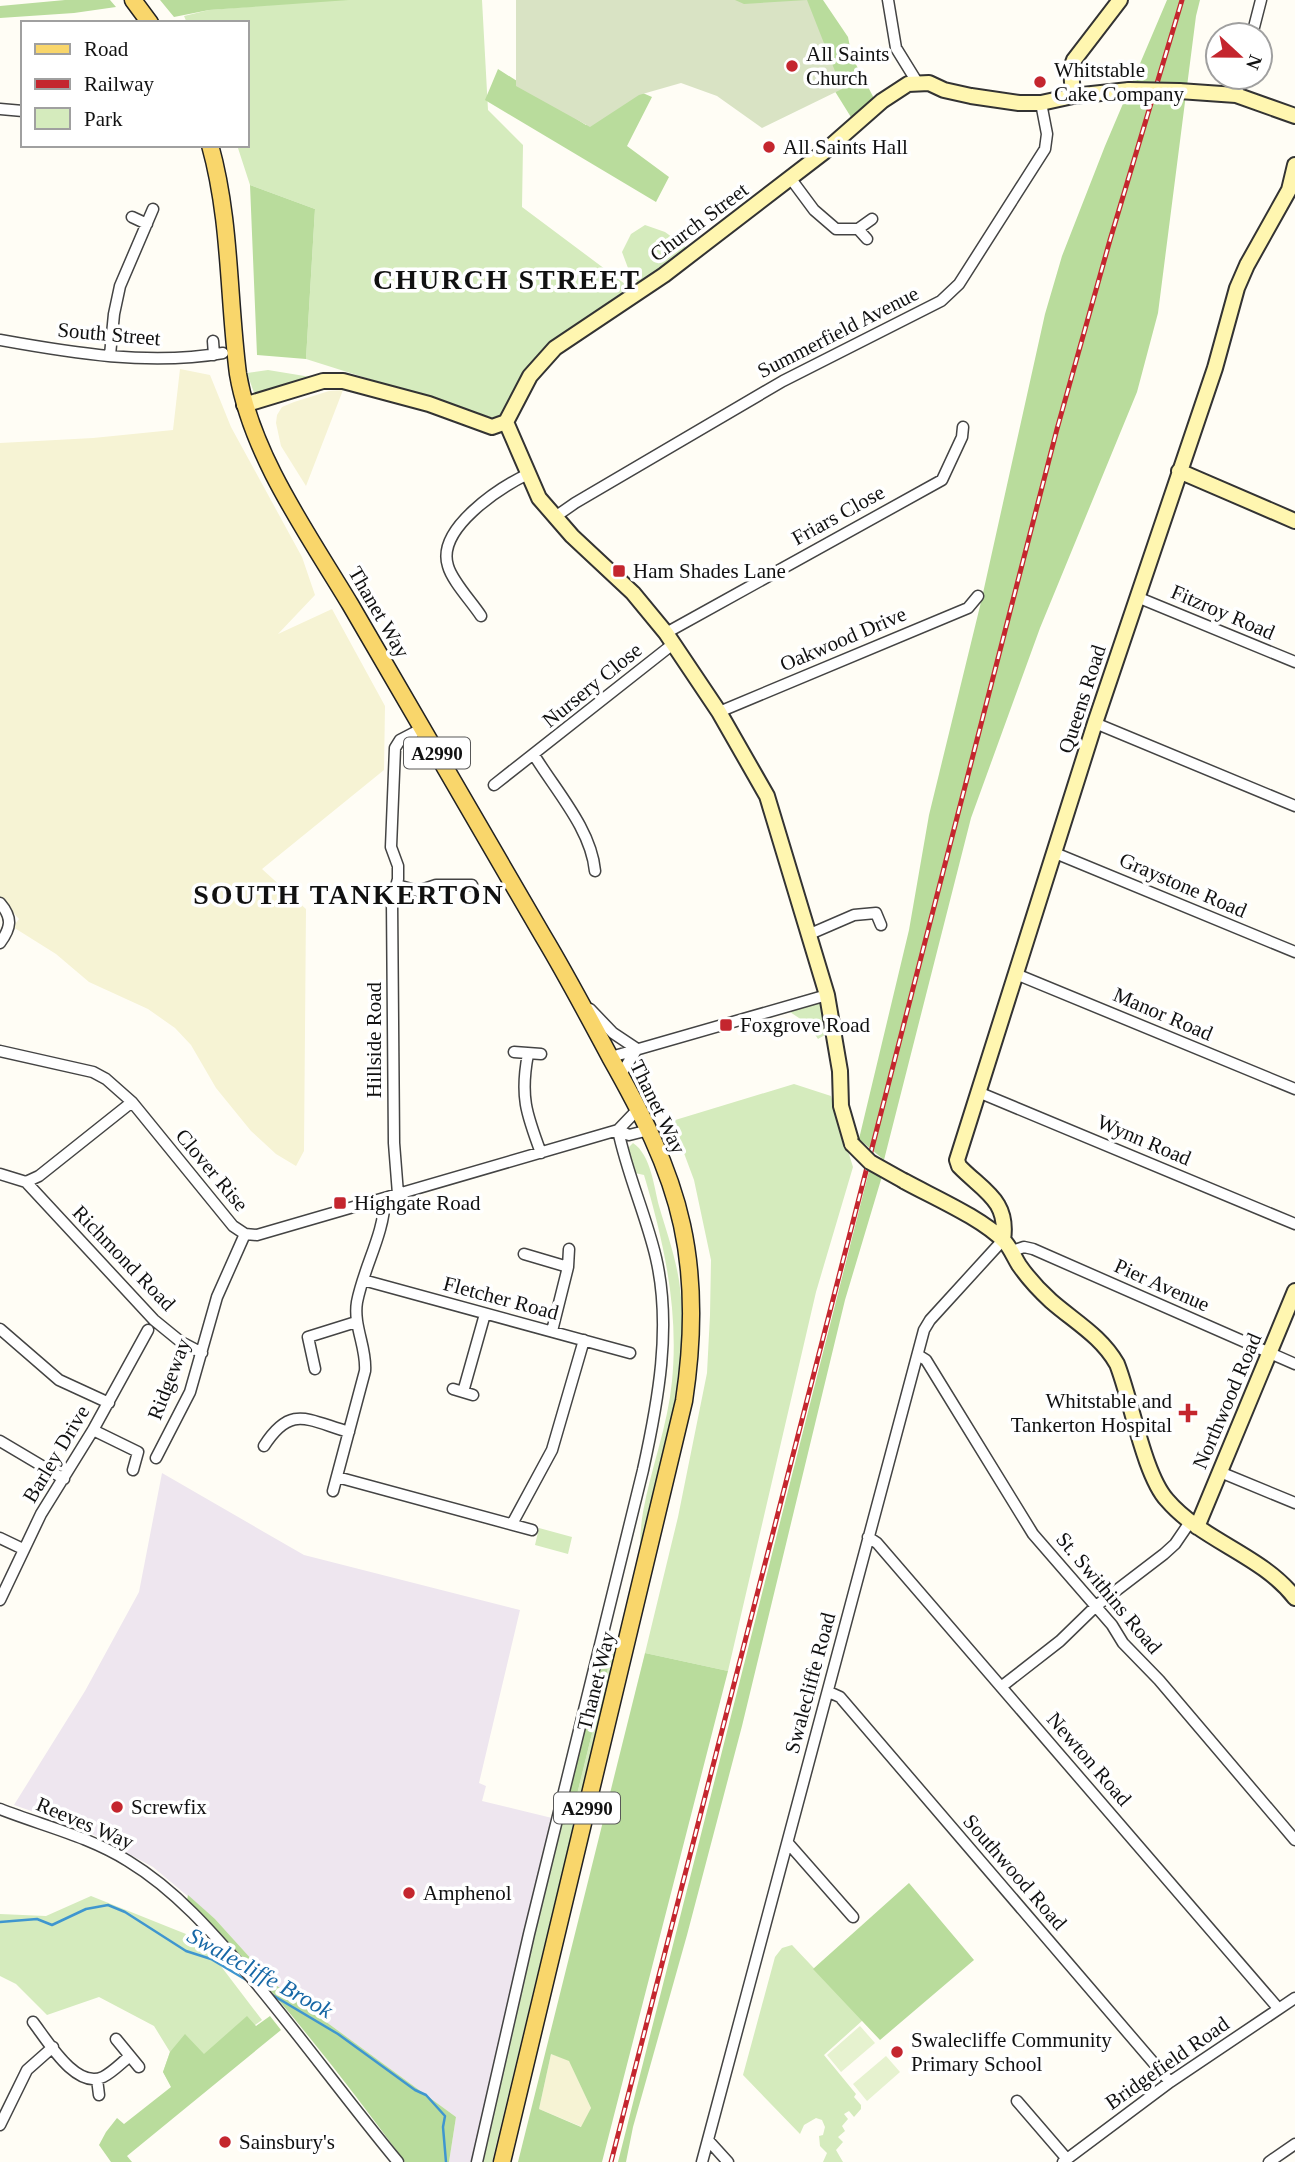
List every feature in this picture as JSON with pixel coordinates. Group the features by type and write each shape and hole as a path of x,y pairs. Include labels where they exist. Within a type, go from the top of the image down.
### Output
{"main road":[{"path":"133,0 149,21"},
{"name":"Thanet Way","path":"211,147 225,216 234,348 244,405 262,448 283,490 578,997 639,1108 670,1182 682,1225 692,1290 691,1346 684,1401 502,2162"}],"street":[{"path":"888,0 896,48 917,82 929,83 944,90 1019,103 1041,103 1073,96 1129,90 1236,95 1295,116"},
{"path":"1073,96 1071,68 1074,60 1120,0"},
{"path":"1256,21 1261,0"},
{"name":"Church Street","path":"506,422 530,376 555,348 664,275 791,178 882,101 901,88 917,82"},
{"path":"1236,95 1237,91"},
{"name":"Summerfield Avenue","path":"555,517 783,381 941,301 959,284 1045,149 1047,134 1041,103"},
{"path":"0,109 21,111"},
{"name":"Queens Road","path":"1007,1245 1004,1218 999,1206 992,1195 959,1166 957,1160 1137,597 1215,368 1237,288 1289,190 1295,165"},
{"path":"791,178 826,223 836,229 858,229 872,219"},
{"path":"110,355 120,286 153,209"},
{"path":"132,217 147,224"},
{"path":"858,229 867,239"},
{"name":"South Street","path":"0,340 110,355 170,359 219,354 213,341"},
{"path":"244,405 323,381 343,381 429,404 492,427 506,422 539,498 633,593 669,638 719,712 767,796 827,995 840,1071 841,1106 852,1144 870,1163 979,1224 1007,1245 1018,1263 1049,1300 1097,1336 1110,1352 1125,1385 1157,1484 1165,1499 1193,1525 1260,1567 1295,1598"},
{"name":"Friars Close","path":"669,638 942,480 962,437 963,427"},
{"path":"1179,471 1295,521"},
{"path":"481,616 450,571 446,558 447,546 457,528 505,485 528,474"},
{"name":"Oakwood Drive","path":"719,712 968,608 978,596"},
{"name":"Fitzroy Road","path":"1137,597 1295,662"},
{"name":"Nursery Close","path":"494,785 534,755 669,638"},
{"path":"1096,723 1295,806"},
{"name":"Hillside Road","path":"398,1194 394,1143 392,901 397,885 398,866 391,847 395,748 400,740 423,728"},
{"name":"Nursery Close","path":"534,755 583,828 594,856 595,871"},
{"name":"Graystone Road","path":"1055,853 1295,952"},
{"path":"397,885 418,891 436,885 472,885"},
{"path":"0,903 9,916 10,925 0,943"},
{"path":"810,934 854,915 876,913 881,925"},
{"name":"Manor Road","path":"1016,974 1295,1089"},
{"path":"611,1057 827,995"},
{"path":"578,997 612,1033 637,1049"},
{"path":"621,1074 637,1049"},
{"name":"Clover Rise","path":"0,1051 93,1072 111,1083 132,1102 233,1226 245,1234 257,1235 618,1130 639,1108"},
{"path":"513,1052 541,1054"},
{"path":"528,1054 525,1110 541,1153"},
{"name":"Wynn Road","path":"978,1092 1295,1224"},
{"path":"0,1174 26,1182 39,1176 132,1102"},
{"path":"477,2162 529,1934 653,1427 659,1383 662,1313 657,1260 618,1130"},
{"name":"Clover Rise","path":"618,1130 629,1136 649,1130"},
{"name":"Richmond Road","path":"26,1182 154,1320 181,1342 202,1353"},
{"path":"333,1491 365,1370 366,1359 356,1322 356,1305 382,1229 385,1199"},
{"name":"Ridgeway","path":"156,1458 184,1405 217,1297 245,1234"},
{"name":"Pier Avenue","path":"1007,1245 1033,1249 1295,1364"},
{"name":"Swalecliffe Road","path":"702,2162 924,1330 930,1320 1007,1245"},
{"path":"552,1331 568,1267 569,1249"},
{"path":"524,1254 568,1267"},
{"name":"Fletcher Road","path":"363,1280 630,1353"},
{"name":"Northwood Road","path":"1001,1687 1060,1641 1096,1606 1164,1554 1193,1525 1220,1472 1295,1291"},
{"path":"463,1392 485,1314"},
{"path":"315,1369 308,1337 356,1322"},
{"path":"0,1329 59,1380 109,1403"},
{"name":"Barley Drive","path":"0,1600 41,1514 109,1403 148,1330"},
{"path":"512,1524 552,1450 584,1340"},
{"name":"St. Swithins Road","path":"918,1355 926,1360 1033,1534 1112,1625 1123,1643 1159,1680 1295,1840"},
{"path":"264,1446 279,1424 289,1419 302,1418 349,1432"},
{"path":"93,1430 138,1452 133,1470"},
{"path":"0,1441 64,1479"},
{"path":"1220,1472 1295,1503"},
{"path":"337,1477 532,1530"},
{"name":"Newton Road","path":"868,1537 877,1543 1278,2008"},
{"path":"0,1538 23,1549"},
{"name":"Southwood Road","path":"829,1692 839,1697 1170,2082"},
{"name":"Reeves Way","path":"0,1809 71,1833 130,1862 184,1903 250,1976 398,2162"},
{"path":"788,1843 853,1916"},
{"name":"Bridgefield Road","path":"1065,2161 1170,2082 1295,1998"},
{"path":"33,2022 75,2073 85,2078 104,2077 130,2056"},
{"path":"116,2039 139,2067"},
{"path":"0,2125 4,2106 27,2070 53,2047"},
{"path":"97,2079 99,2095"},
{"path":"1017,2101 1065,2161"},
{"path":"708,2140 728,2162"},
{"path":"1269,2162 1295,2144"}],"shaded area":[{"path":"180,369 210,375 231,427 302,557 315,595 278,634 332,609 385,706 384,770 262,869 306,909 304,1151 296,1166 276,1154 251,1131 216,1088 191,1045 175,1028 148,1009 89,982 56,954 13,927 19,919 0,898 0,443 173,430"},
{"path":"343,390 306,486 281,446 277,415 282,407 294,402 329,391"},
{"path":"162,1473 304,1555 520,1610 479,1783 486,1786 482,1801 552,1818 471,2162 449,2162 456,2117 273,1983 215,1919 153,1867 83,1829 14,1805 85,1691 139,1592"},
{"path":"551,2054 569,2060 591,2108 582,2127 539,2109"}],"green space":[{"path":"65,0 110,0 116,7 0,18 0,6"},
{"path":"160,0 349,0 209,10 174,17"},
{"path":"332,0 482,0 488,110 523,145 522,207 633,290 533,363 503,415 493,418 306,359 315,209 250,185 238,147 248,147 248,21 186,21 184,16 209,10"},
{"path":"516,0 735,0 744,4 807,0 842,89 762,128 717,96 681,83 639,95 590,127 516,86"},
{"path":"725,0 823,0 848,37 852,57 876,102 854,122 831,85"},
{"path":"1167,0 1200,0 1158,313 1137,392 1040,628 971,818 884,1160 859,1139 909,930 929,815 981,602 1045,314 1062,256"},
{"path":"498,69 586,125 620,83 652,97 627,146 669,177 656,202 485,100"},
{"path":"250,185 315,209 306,359 257,355"},
{"path":"645,225 665,232 694,253 642,289 628,268 622,252 631,234"},
{"path":"268,370 335,381 257,401 247,373"},
{"path":"816,1002 824,1005 830,1032 818,1039 808,1024 790,1012"},
{"path":"794,1084 831,1096 853,1167 816,1292 728,1671 645,1653 678,1517 707,1373 710,1315 711,1260 694,1180 672,1121"},
{"path":"633,1143 644,1155 651,1172 677,1268 682,1323 681,1358 672,1428 639,1565 643,1512 670,1397 674,1355 668,1276 644,1175 635,1173 628,1148"},
{"path":"870,1167 883,1173 845,1300 742,1726 687,1935 633,2127 626,2162 618,2162"},
{"path":"539,1528 572,1537 568,1554 535,1545"},
{"path":"602,1642 614,1644 570,1823 558,1827"},
{"path":"614,1644 617,1645 492,2162 478,2162 558,1827 570,1823"},
{"path":"645,1653 728,1671 602,2162 518,2162","holes":["551,2054 569,2061 591,2108 581,2127 539,2109"]},
{"path":"909,1883 974,1960 880,2040 813,1969"},
{"path":"188,1895 215,1919 273,1983 456,2117 449,2162 405,2162 301,2027 217,1930 187,1900"},
{"path":"91,1896 201,1940 262,2020 171,2086 163,2072 170,2052 154,2026 99,1997 47,2015 16,1984 0,1976 0,1914 46,1916"},
{"path":"792,1945 863,2020 824,2055 856,2094 854,2097 861,2105 854,2117 849,2111 844,2114 848,2119 842,2126 845,2131 838,2137 843,2142 836,2150 843,2162 823,2162 827,2153 820,2146 819,2136 823,2135 825,2127 822,2120 816,2118 804,2125 800,2134 743,2075 775,1957 782,1948"},
{"path":"247,2016 256,2026 270,2016 281,2030 127,2156 132,2162 111,2162 99,2145 106,2132 117,2118 124,2124 171,2087 163,2072 170,2052 185,2034 204,2054"},
{"path":"860,2026 875,2043 841,2072 827,2055"},
{"path":"886,2056 900,2072 867,2101 853,2084"}],"waterway":[{"name":"Swalecliffe Brook","path":"0,1922 37,1919 52,1925 86,1909 108,1905 125,1912 186,1951 211,1959 248,1981"},
{"name":"Swalecliffe Brook","path":"269,1993 338,2034 415,2090 426,2095 445,2116 443,2127 446,2162"}],"railway":[{"path":"611,2162 1057,429 1182,0"}],"place":[{"name":"All Saints Church","path":"792,66"},
{"name":"Whitstable Cake Company","path":"1040,82"},
{"name":"All Saints Hall","path":"769,147"},
{"name":"Ham Shades Lane","path":"619,571"},
{"name":"Foxgrove Road","path":"726,1025"},
{"name":"Highgate Road","path":"340,1203"},
{"name":"Whitstable and Tankerton Hospital","path":"1188,1413"},
{"name":"Screwfix","path":"117,1807"},
{"name":"Amphenol","path":"409,1893"},
{"name":"Swalecliffe Community Primary School","path":"897,2052"},
{"name":"Sainsbury's","path":"225,2142"}],"district":[{"name":"CHURCH STREET","path":"507,279"},
{"name":"SOUTH TANKERTON","path":"349,894"}]}
